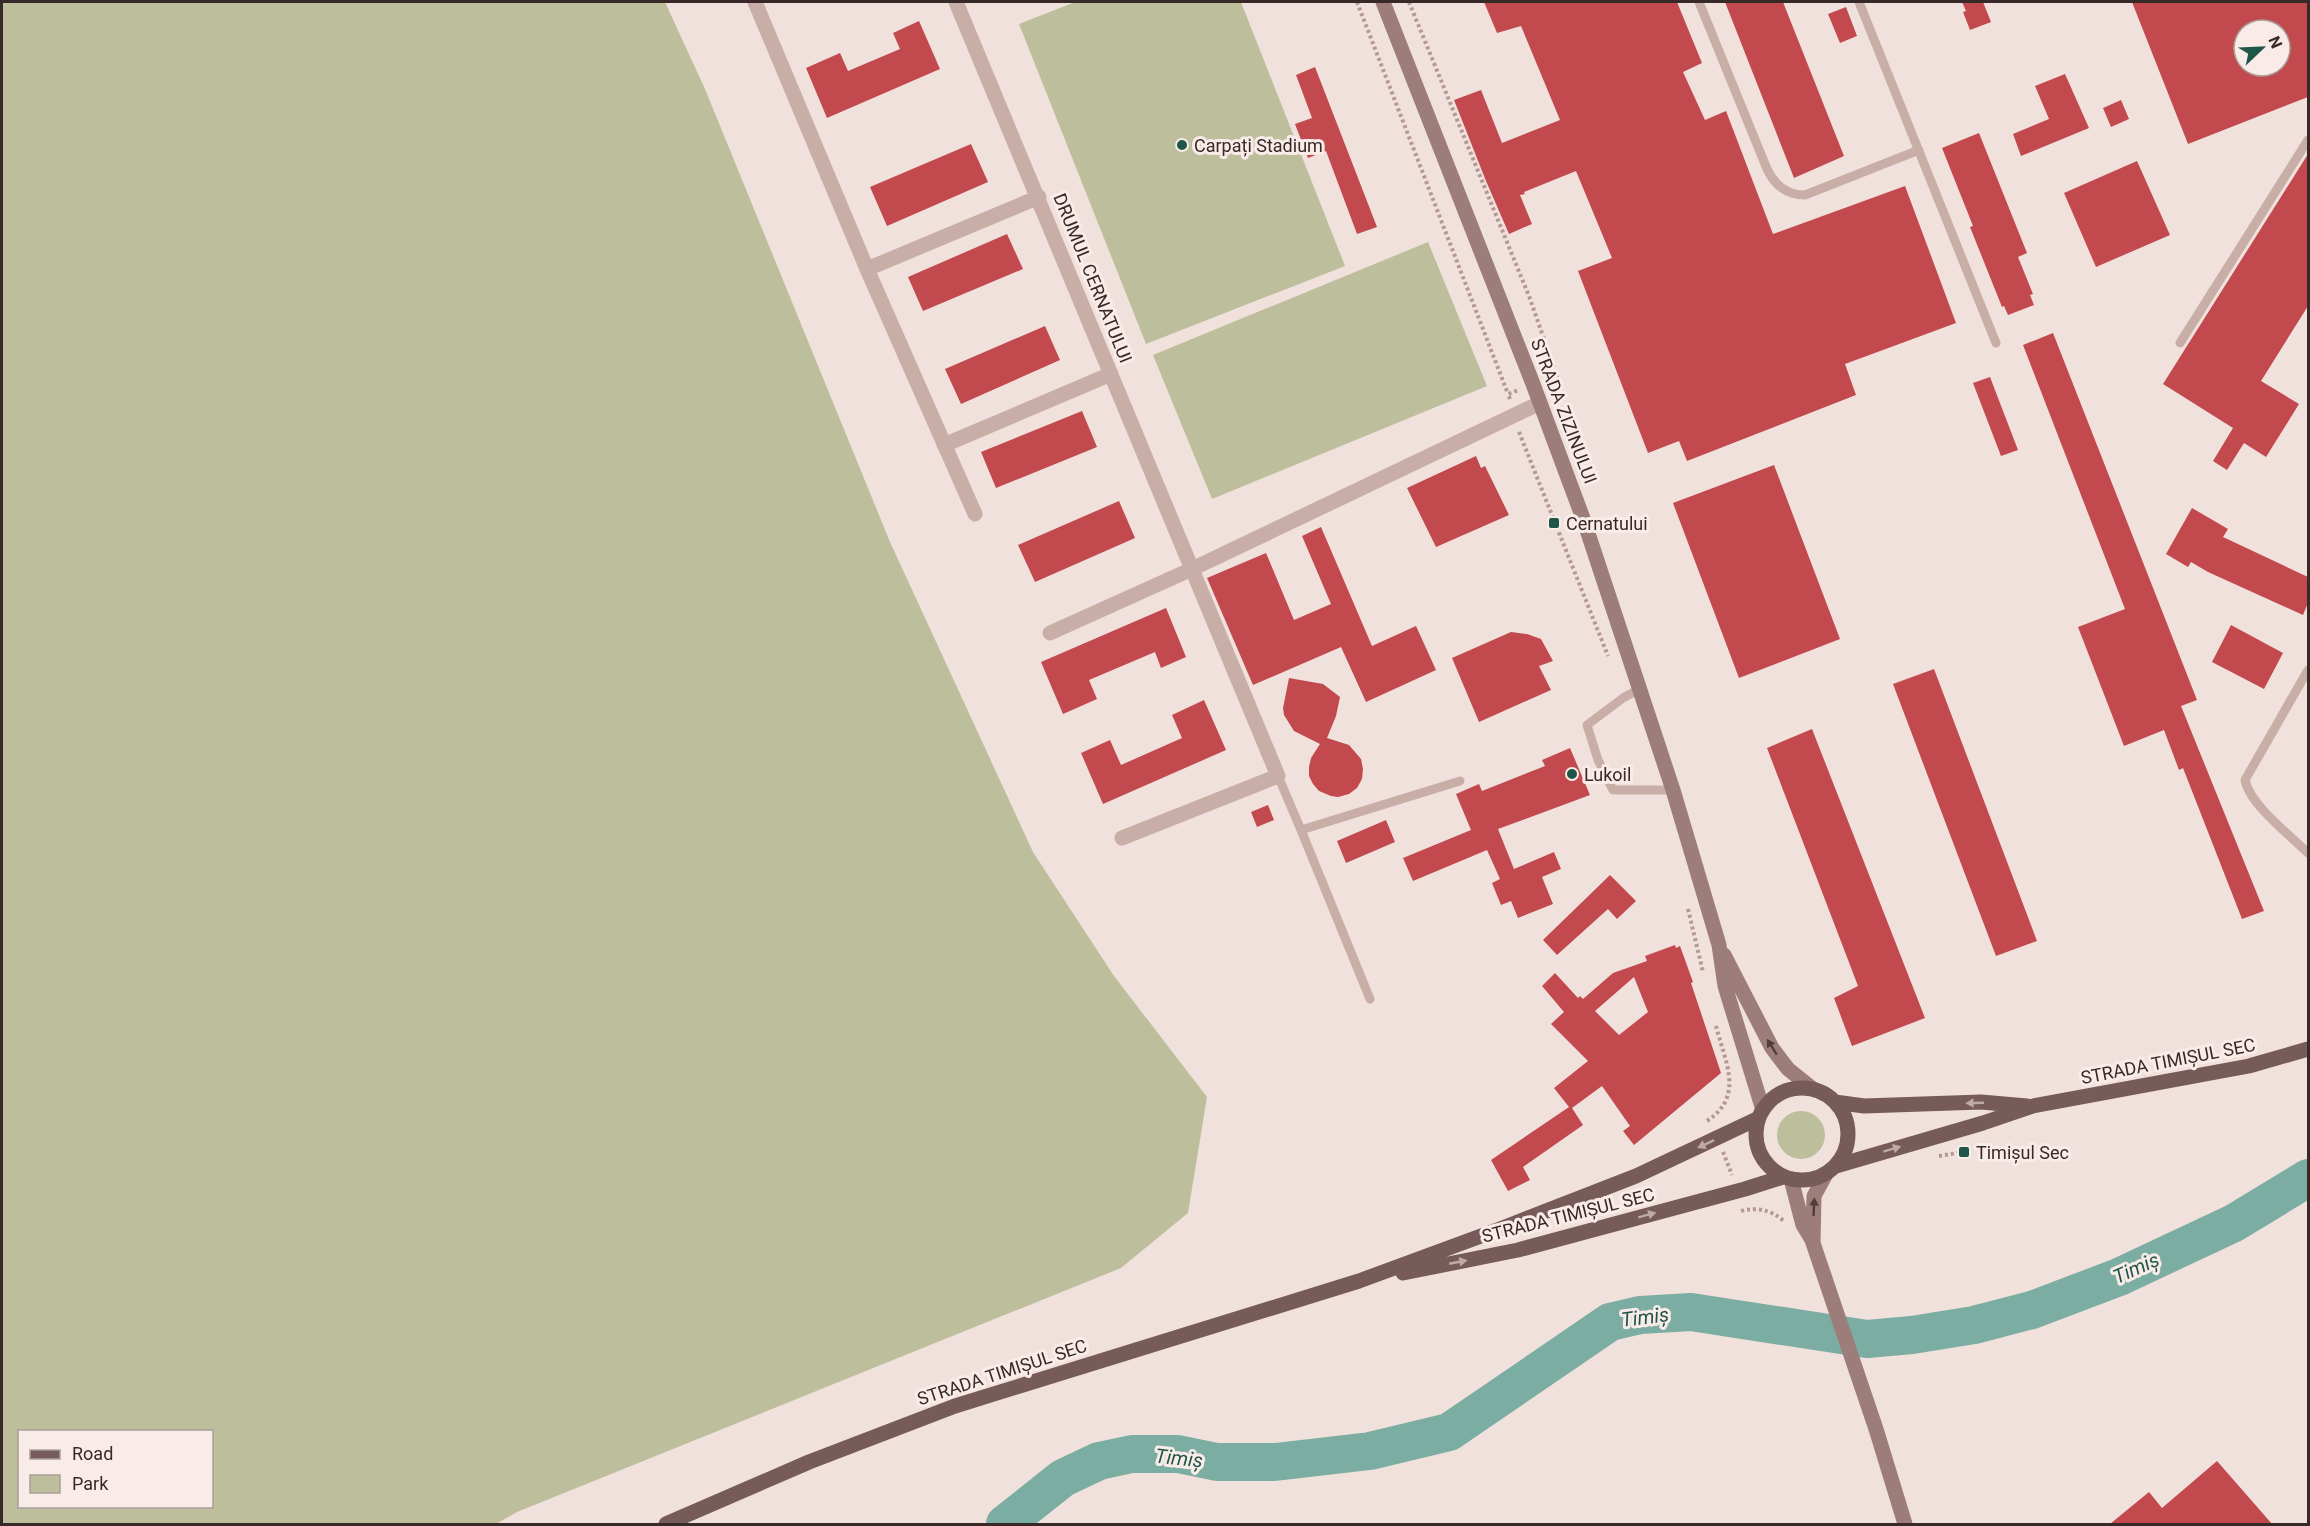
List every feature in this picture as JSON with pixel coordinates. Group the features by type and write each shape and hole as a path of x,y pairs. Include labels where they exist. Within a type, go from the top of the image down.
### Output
{"main road":[{"name":"STRADA ZIZINULUI","path":"1383,2 1540,403 1584,521 1641,688 1719,945 1725,986 1761,1114"},
{"name":"STRADA ZIZINULUI","path":"1719,945 1772,1048 1788,1069 1813,1089"},
{"name":"STRADA TIMIȘUL SEC","path":"1831,1170 2033,1106 2249,1066 2308,1049"},
{"path":"1815,1248 1814,1196 1844,1154 1848,1141 1848,1127 1843,1113 1835,1102 1825,1094 1813,1089 1798,1088 1784,1091 1772,1099 1761,1114 1756,1138 1767,1165 1787,1178 1803,1180 1831,1170"},
{"name":"STRADA TIMIȘUL SEC","path":"1835,1102 1863,1106 1981,1102 2033,1106"},
{"name":"STRADA TIMIȘUL SEC","path":"666,1524 809,1462 955,1406 1359,1281 1569,1203 1636,1176 1761,1114"},
{"path":"1787,1178 1803,1225 1815,1248 1876,1429 1905,1524"},
{"name":"STRADA TIMIȘUL SEC","path":"1359,1281 1518,1250 1787,1178"}],"street":[{"path":"755,2 867,269 975,514"},
{"name":"DRUMUL CERNATULUI","path":"956,2 1278,776"},
{"path":"867,269 1039,197"},
{"path":"944,445 1111,374"},
{"path":"1050,633 1192,569 1540,403"},
{"path":"1122,838 1278,776"}],"lane":[{"path":"1699,2 1767,169 1776,184 1783,189 1797,195 1805,195 1918,150"},
{"path":"1859,2 1995,343"},
{"path":"2180,343 2308,140"},
{"path":"2308,670 2245,780 2246,788 2260,806 2308,852"},
{"path":"1641,688 1623,698 1587,725 1598,760 1613,789 1673,790"},
{"path":"1278,776 1370,999"},
{"path":"1301,831 1460,781"}],"path":[{"path":"1358,2 1508,394"},
{"path":"1937,1157 1964,1152"}],"green space":[{"path":"2,2 665,2 705,89 890,542 1033,852 1114,976 1207,1097 1188,1213 1121,1268 517,1512 496,1524 2,1524"},
{"name":"Carpați Stadium","path":"1075,2 1241,2 1345,266 1146,344 1019,24"},
{"path":"1428,242 1487,386 1212,499 1153,355"},
{"path":"1801,1111 1818,1118 1825,1135 1818,1152 1801,1159 1784,1152 1777,1135 1784,1118"}],"building":[{"path":"1484,2 1677,2 1702,63 1683,72 1705,120 1726,111 1773,234 1905,186 1956,323 1845,364 1856,395 1687,461 1679,441 1648,453 1578,271 1612,258 1576,171 1520,195 1532,224 1509,234 1454,100 1481,90 1502,143 1560,120 1521,26 1497,33"},
{"path":"1725,2 1783,2 1844,156 1794,178"},
{"path":"1962,2 1983,2 1991,22 1970,30"},
{"path":"2132,2 2308,2 2308,97 2188,144"},
{"path":"1846,7 1857,36 1840,43 1828,14"},
{"path":"919,21 940,69 827,118 806,68 840,53 848,71 900,49 893,33"},
{"path":"1315,67 1377,227 1357,234 1326,151 1308,158 1295,124 1312,118 1296,75"},
{"path":"2065,74 2089,128 2021,156 2013,134 2049,119 2035,86"},
{"path":"2121,100 2129,119 2111,127 2103,108"},
{"path":"1979,133 2027,253 2018,257 2033,294 2030,295 2034,305 2008,315 2004,306 2002,307 1970,227 1973,226 1942,148"},
{"path":"971,144 988,182 887,226 870,187"},
{"path":"2308,154 2308,306 2261,381 2299,404 2266,457 2244,443 2227,470 2213,461 2233,428 2163,384"},
{"path":"2137,161 2170,235 2096,267 2064,193"},
{"path":"1007,234 1023,269 923,311 908,277"},
{"path":"1045,326 1060,360 961,404 945,369"},
{"path":"2053,333 2197,700 2181,706 2264,911 2242,919 2183,768 2179,770 2164,730 2124,746 2078,627 2125,609 2023,345"},
{"path":"1990,377 2018,450 2001,456 1973,383"},
{"path":"1082,411 1097,447 996,488 981,452"},
{"path":"1476,456 1481,468 1485,466 1509,515 1436,547 1407,488"},
{"path":"1774,465 1840,639 1739,678 1673,503"},
{"path":"1119,501 1135,538 1035,582 1018,545"},
{"path":"2192,508 2228,529 2223,537 2308,577 2308,603 2303,615 2191,562 2188,567 2166,554"},
{"path":"1321,527 1372,646 1416,626 1436,670 1366,702 1341,647 1253,685 1207,578 1266,553 1294,620 1331,604 1302,536"},
{"path":"1166,608 1186,657 1161,668 1155,652 1089,680 1097,699 1063,714 1041,662"},
{"path":"2231,625 2283,653 2264,689 2212,662"},
{"path":"1511,632 1541,639 1553,661 1539,666 1551,690 1479,722 1452,658"},
{"path":"1934,669 2037,941 1996,956 1893,684"},
{"path":"1289,678 1323,684 1340,697 1336,716 1327,738 1349,745 1361,759 1362,779 1357,788 1349,794 1331,796 1319,791 1313,784 1309,776 1309,767 1311,758 1320,744 1294,731 1284,715 1283,708"},
{"path":"1204,700 1226,750 1103,804 1081,753 1110,740 1121,765 1182,738 1172,715"},
{"path":"1812,729 1925,1018 1852,1046 1834,998 1858,986 1767,748"},
{"path":"1570,748 1590,795 1498,829 1514,869 1554,852 1561,869 1542,877 1553,904 1518,918 1511,901 1501,905 1492,883 1500,879 1487,850 1413,881 1403,858 1471,830 1456,794 1479,784 1482,791 1545,766 1542,760"},
{"path":"1268,805 1274,820 1257,827 1251,812"},
{"path":"1386,820 1395,842 1346,863 1337,841"},
{"path":"1610,875 1636,901 1617,919 1608,909 1557,955 1543,940"},
{"path":"1675,945 1676,948 1680,946 1721,1073 1634,1145 1623,1131 1630,1126 1602,1086 1572,1108 1583,1125 1523,1167 1530,1180 1508,1191 1491,1160 1569,1107 1554,1088 1588,1061 1551,1024 1564,1012 1542,986 1555,973 1578,998 1580,996 1583,999 1613,973 1647,961 1645,956","holes":["1634,977 1648,1012 1619,1035 1595,1011"]},
{"path":"2217,1461 2272,1524 2110,1524 2149,1492 2162,1508"}],"waterway":[{"name":"Timiș","path":"1005,1524 1063,1478 1099,1461 1132,1454 1178,1454 1217,1462 1275,1462 1370,1451 1449,1432 1610,1322 1640,1315 1691,1312 1867,1339 1912,1335 1974,1325 2032,1310 2119,1277 2234,1223 2308,1178"}],"place":[{"name":"Carpați Stadium","path":"1182,145"},
{"name":"Cernatului","path":"1554,523"},
{"name":"Lukoil","path":"1572,774"},
{"name":"Timișul Sec","path":"1964,1152"}]}
